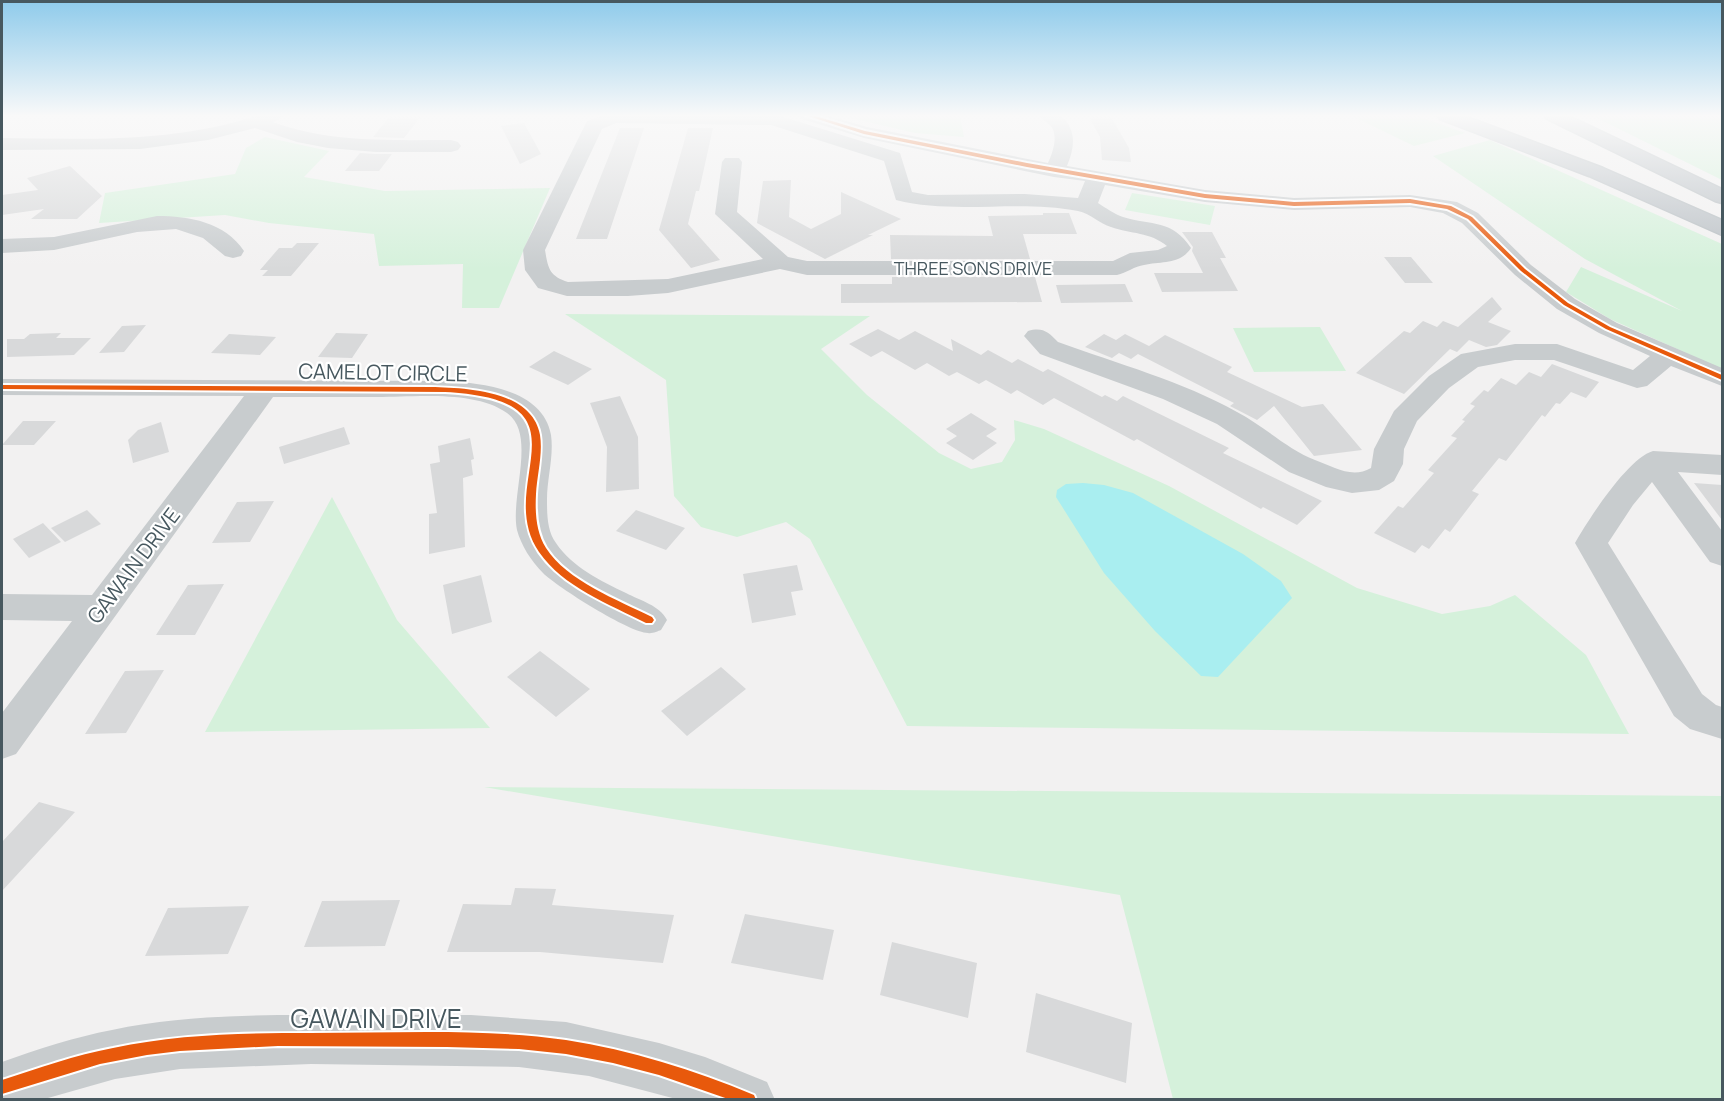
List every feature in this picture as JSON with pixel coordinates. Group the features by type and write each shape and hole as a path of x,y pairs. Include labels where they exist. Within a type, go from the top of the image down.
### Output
{"highway":[{"path":"1581,166 1722,228"},
{"path":"1658,166 1722,198"}],"street":[{"name":"THREE SONS DRIVE","path":"573,166 534,250 537,270 546,283 567,289 668,286 780,262 807,268 848,270 1118,268 1138,258 1163,257 1180,248 1174,239 1151,226 1118,222 1086,205 1026,200 928,201 903,196 895,166"},
{"name":"THREE SONS DRIVE","path":"731,166 726,214 780,262"},
{"path":"1031,166 1259,202 1317,204 1410,201 1449,207 1470,218 1522,270 1566,304 1608,328 1722,378"},
{"path":"1054,171 1057,166"},
{"path":"1086,205 1097,178"},
{"path":"1118,222 1129,237 1138,258"},
{"path":"11,246 59,243 131,225 176,224 190,225 211,233 233,251"},
{"path":"1037,336 1048,348 1127,375 1227,418 1300,465 1337,480 1368,483 1383,474 1388,464 1389,449 1404,417 1439,382 1470,360 1515,352 1557,352 1637,380 1668,355"},
{"name":"CAMELOT CIRCLE","path":"2,387 453,390 496,397 521,410 535,432 532,516 535,535 546,552 558,567 573,579 650,620"},
{"name":"GAWAIN DRIVE","path":"2,742 264,389"},
{"path":"1653,461 1722,465"},
{"path":"1653,461 1722,554"},
{"path":"1653,461 1622,497 1591,543 1688,705 1704,718 1722,723"},
{"path":"2,607 103,608"},
{"name":"GAWAIN DRIVE","path":"2,1087 115,1054 198,1044 276,1039 479,1040 565,1047 632,1061 724,1089 749,1100"}],"green space":[{"path":"238,166 314,166 304,177 385,191 550,188 499,308 462,308 463,264 379,266 374,234 269,223 225,215 99,223 105,193 235,174"},
{"path":"1448,166 1549,166 1722,244 1722,369 1610,319 1566,292 1581,267 1682,311 1585,259"},
{"path":"1695,166 1722,166 1722,180"},
{"path":"1132,193 1215,206 1210,225 1125,210"},
{"path":"565,314 870,316 821,349 867,395 939,453 971,469 1002,462 1015,440 1014,420 1044,429 1169,486 1357,588 1442,614 1490,606 1515,595 1586,655 1629,734 907,726 810,539 786,522 737,537 701,527 674,496 666,380"},
{"path":"1320,327 1346,371 1254,372 1233,328"},
{"path":"332,497 397,620 490,728 205,732"},
{"path":"484,787 1722,796 1722,1099 1173,1099 1120,895"}],"water":[{"path":"1066,484 1104,485 1133,493 1243,554 1281,581 1292,598 1218,677 1201,676 1155,631 1104,573 1056,497 1057,490"}],"building":[{"path":"70,166 102,196 77,219 31,219 44,209 2,215 2,195 38,190 27,178"},
{"path":"349,166 383,166 379,171 345,171"},
{"path":"605,166 631,166 607,239 576,239"},
{"path":"677,166 704,166 688,224 720,260 691,268 659,230"},
{"path":"791,180 789,217 811,229 841,214 841,192 901,219 825,259 757,223 763,181"},
{"path":"1043,213 1069,213 1077,234 1023,234 1030,259 891,259 890,235 993,236 988,216 1043,215"},
{"path":"1182,232 1212,232 1226,258 1220,258 1238,291 1162,292 1154,273 1203,273 1192,251 1193,247"},
{"path":"297,243 319,243 291,276 262,276 268,270 260,270 279,248 292,248"},
{"path":"1384,257 1411,257 1433,283 1405,283"},
{"path":"892,277 1035,277 1042,302 841,303 841,284 892,284"},
{"path":"1125,284 1133,302 1061,303 1056,285"},
{"path":"1492,297 1502,309 1488,322 1511,331 1497,345 1486,347 1469,340 1457,352 1450,349 1404,394 1356,373 1404,331 1410,333 1423,321 1437,327 1443,321 1458,327"},
{"path":"146,325 124,352 99,353 122,326"},
{"path":"878,329 899,340 915,331 953,351 951,339 981,355 988,350 1012,363 1018,359 1043,372 1048,369 1102,397 1105,395 1117,401 1123,396 1229,448 1223,453 1322,501 1297,525 1263,507 1261,509 1137,439 1134,441 1054,398 1043,405 1017,390 1011,394 986,380 979,384 957,372 949,376 927,363 915,370 882,351 871,357 849,344"},
{"path":"61,333 56,338 91,338 74,355 7,357 7,339 24,339 30,334"},
{"path":"336,333 368,334 352,358 318,357"},
{"path":"229,334 276,337 260,355 211,353"},
{"path":"1104,334 1116,340 1125,334 1149,346 1165,335 1232,367 1227,372 1302,407 1323,404 1362,450 1314,456 1274,406 1257,420 1230,406 1234,403 1138,354 1131,359 1119,353 1112,358 1085,347"},
{"path":"554,351 592,369 568,385 529,367"},
{"path":"1552,364 1599,382 1586,398 1571,392 1560,404 1556,403 1545,417 1542,415 1506,461 1499,458 1472,491 1479,494 1450,532 1445,529 1429,549 1422,545 1415,553 1374,533 1398,506 1403,508 1434,473 1428,470 1457,438 1451,436 1475,406 1470,404 1484,390 1488,392 1501,378 1516,385 1529,372 1541,377"},
{"path":"620,396 638,437 639,489 606,492 607,447 590,403"},
{"path":"971,413 997,429 986,436 997,443 973,460 946,443 957,436 946,429"},
{"path":"23,421 56,421 34,445 2,445"},
{"path":"161,422 169,452 133,463 128,440 138,430"},
{"path":"344,427 350,444 284,464 279,447"},
{"path":"470,438 474,459 471,460 473,475 463,478 465,547 429,554 429,514 437,513 430,464 440,462 438,446"},
{"path":"1694,483 1722,485 1722,520"},
{"path":"274,501 250,542 212,543 237,502"},
{"path":"87,510 101,524 65,542 51,528"},
{"path":"636,510 685,528 666,550 616,531"},
{"path":"43,523 61,542 29,558 13,539"},
{"path":"797,565 803,590 791,592 796,615 752,623 743,574"},
{"path":"481,575 492,622 452,634 443,585"},
{"path":"224,584 195,635 156,635 188,585"},
{"path":"540,651 590,689 556,717 507,677"},
{"path":"721,667 746,689 687,736 661,711"},
{"path":"164,670 126,733 85,734 125,671"},
{"path":"39,802 75,812 2,891 2,842"},
{"path":"515,888 556,889 552,905 674,915 663,963 540,952 447,952 463,904 511,905"},
{"path":"400,900 385,946 304,947 322,901"},
{"path":"249,906 228,954 145,956 168,908"},
{"path":"745,914 834,930 823,980 731,963"},
{"path":"892,942 977,963 968,1018 880,995"},
{"path":"1036,993 1132,1023 1126,1083 1026,1052"}],"cycle path":[{"path":"1035,166 1205,196 1294,204 1410,201 1449,207 1470,218 1523,270 1566,304 1608,328 1722,378"},
{"path":"2,387 431,389 476,392 505,400 518,407 528,417 535,431 531,513 535,535 542,550 554,563 584,586 649,620"},
{"path":"2,1087 100,1057 180,1044 278,1040 471,1040 543,1044 613,1056 682,1075 749,1100"}]}
